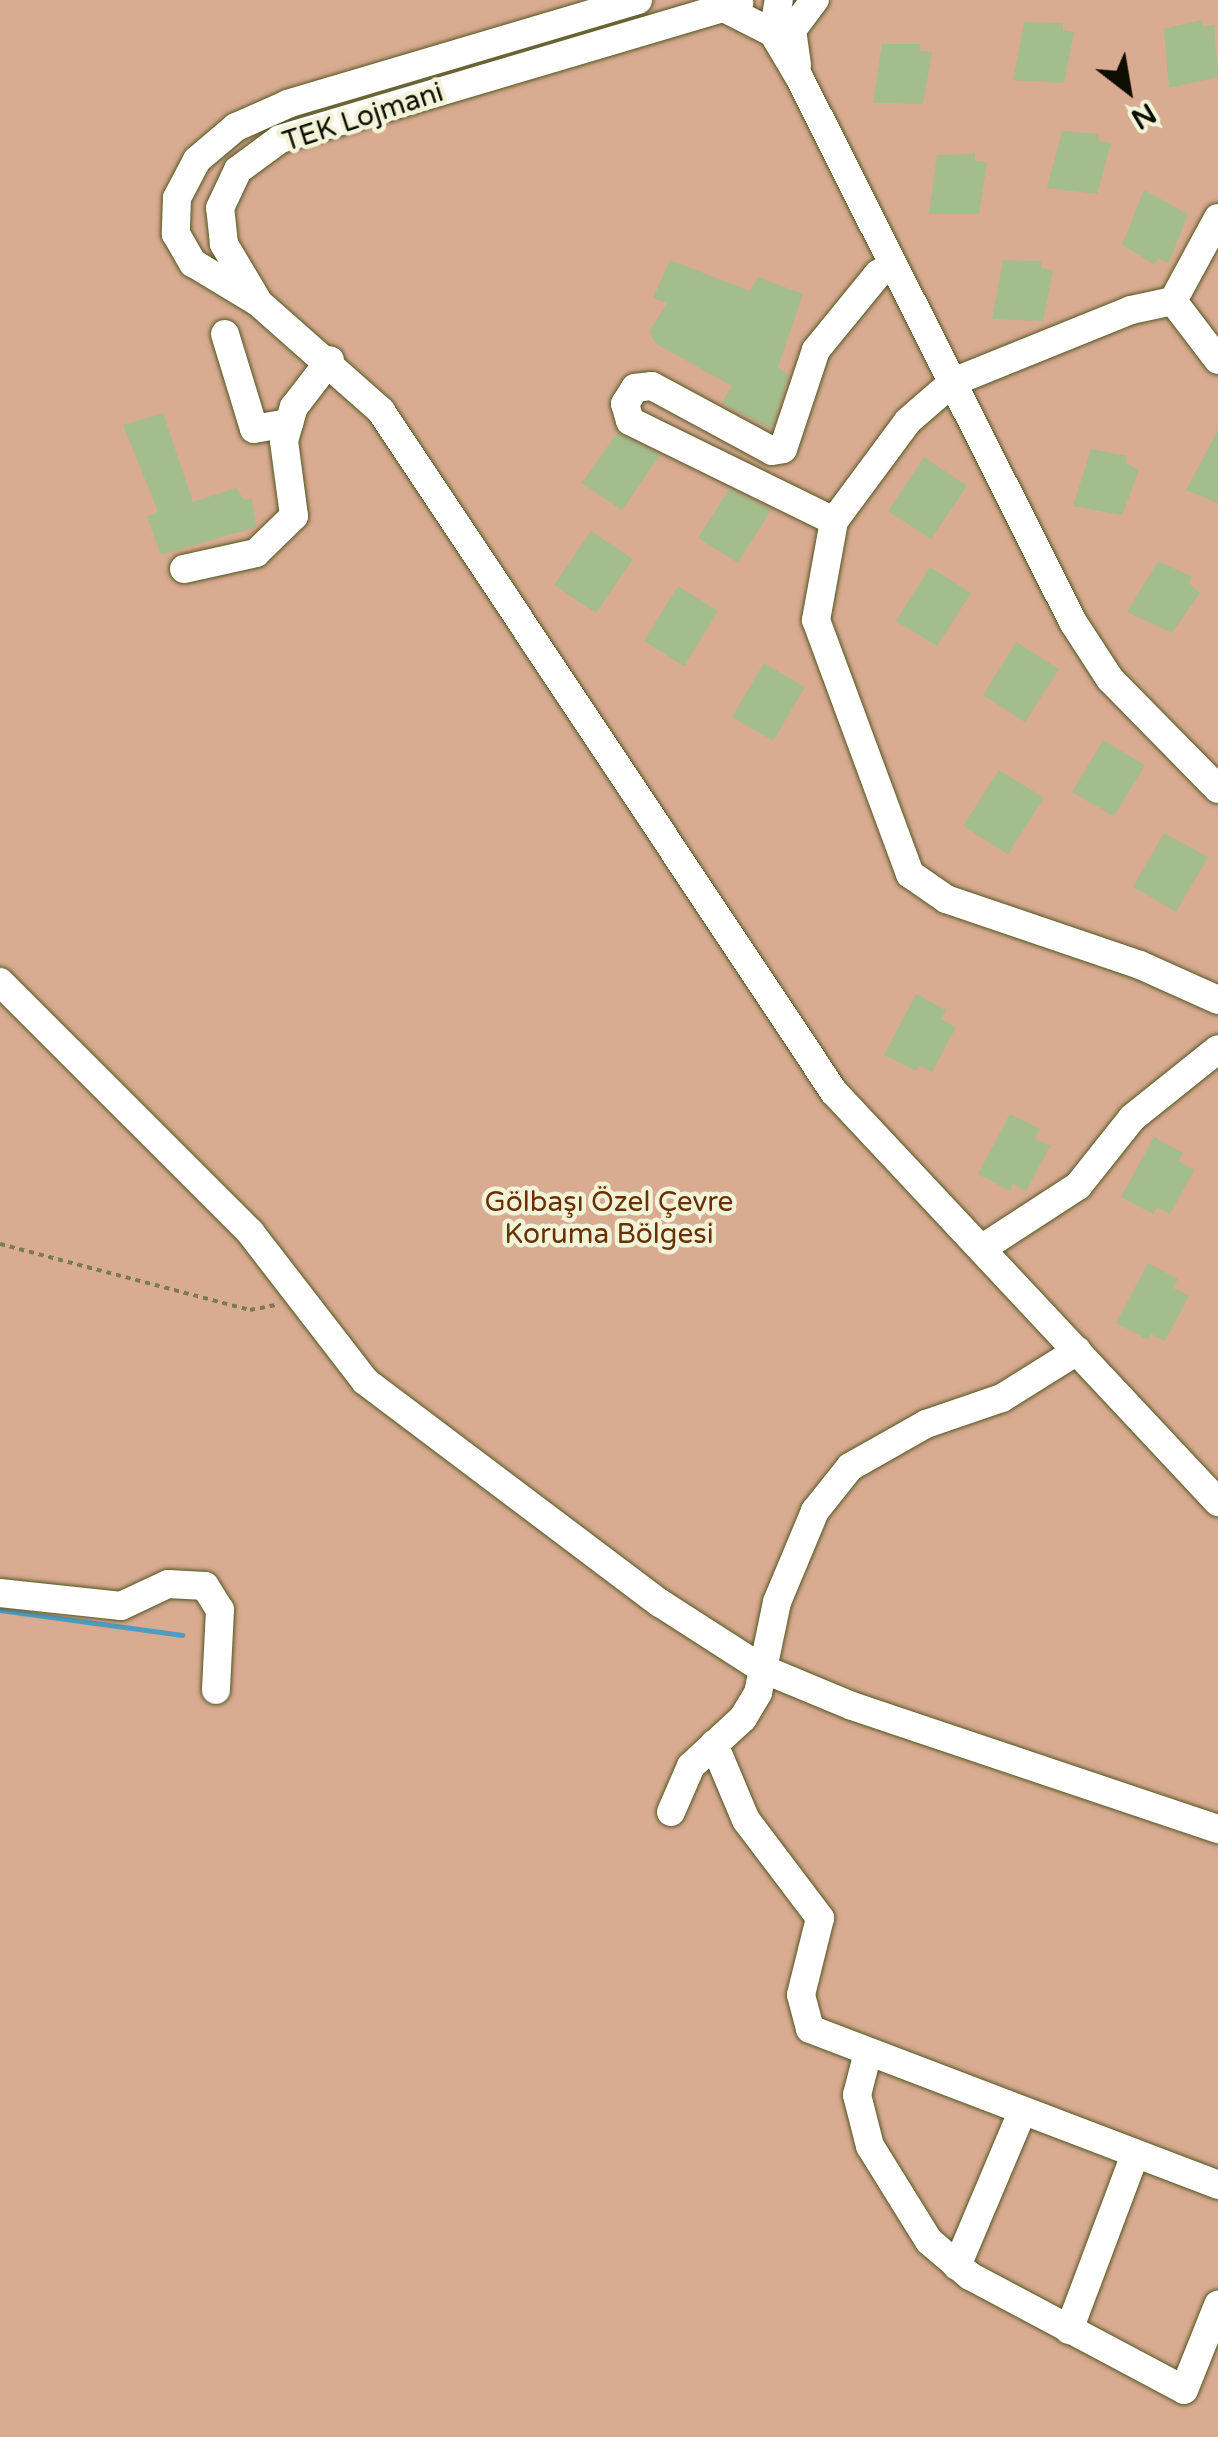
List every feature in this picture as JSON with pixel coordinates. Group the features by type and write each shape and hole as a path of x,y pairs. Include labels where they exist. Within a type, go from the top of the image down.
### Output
{"street":[{"name":"TEK Lojmani","path":"259,303 193,263 176,234 178,198 196,160 236,127 288,104 638,0"},
{"name":"TEK Lojmani","path":"259,303 224,244 220,208 238,170 280,139 752,0"},
{"path":"781,0 783,32 799,77 1082,636 1110,679 1218,789"},
{"path":"783,32 815,0"},
{"path":"722,7 783,32"},
{"path":"1218,218 1173,301 1131,310 952,382 897,433 834,520 816,620 910,874 946,900 1140,965 1218,1000"},
{"path":"834,520 630,421 627,398 646,385 772,451 783,449 816,350 878,274 894,264"},
{"path":"1173,301 1218,360"},
{"path":"259,303 330,360 380,411 452,511 834,1092 1218,1502"},
{"path":"226,334 254,429 290,423"},
{"path":"184,569 256,553 294,516 284,441 290,423 330,360"},
{"path":"679,446 694,408"},
{"path":"0,982 250,1232 365,1382 645,1592 763,1669 1218,1829"},
{"path":"982,1249 1078,1186 1132,1118 1218,1049"},
{"path":"671,1812 691,1766 743,1718 763,1669 777,1602 814,1512 850,1468 926,1424 1002,1398 1076,1351"},
{"path":"0,1594 122,1606 168,1584 205,1586 220,1610 216,1690"},
{"path":"714,1744 746,1820 820,1918 801,1995 806,2021 824,2040 1218,2185"},
{"path":"867,2056 858,2095 870,2146 930,2241 957,2266 1184,2390 1218,2305"},
{"path":"957,2266 1022,2112"},
{"path":"1069,2330 1134,2154"}],"path":[{"path":"0,1244 250,1310 272,1308 294,1292"}],"green space":[{"name":"Gölbaşı Özel Çevre Koruma Bölgesi","path":"0,0 1218,0 1218,2437 0,2437"}],"building":[{"path":"1201,20 1203,26 1214,25 1218,77 1169,88 1164,29"},
{"path":"1024,22 1063,23 1063,30 1074,32 1064,83 1013,80"},
{"path":"882,44 920,44 920,51 932,52 923,104 873,103"},
{"path":"1062,131 1099,134 1099,141 1111,143 1097,194 1047,188"},
{"path":"975,154 975,161 987,162 979,214 929,214 937,155"},
{"path":"1144,190 1188,214 1169,263 1158,258 1154,264 1122,245"},
{"path":"670,260 750,291 758,277 803,294 778,367 789,376 771,429 722,403 732,386 655,343 650,331 667,303 653,298"},
{"path":"1003,260 1041,261 1041,268 1053,270 1043,321 992,319"},
{"path":"163,413 193,502 236,488 244,500 252,499 256,527 161,555 147,517 158,511 123,425"},
{"path":"1218,430 1218,503 1186,490"},
{"path":"617,433 660,455 622,510 582,483"},
{"path":"1091,449 1127,456 1126,463 1139,470 1122,515 1073,506"},
{"path":"924,457 967,486 931,539 888,511"},
{"path":"729,489 771,510 738,563 698,538"},
{"path":"591,531 633,559 596,613 554,585"},
{"path":"1158,561 1192,577 1189,583 1200,593 1172,633 1127,612"},
{"path":"930,567 971,593 937,646 896,621"},
{"path":"678,586 718,611 684,666 644,641"},
{"path":"1016,642 1059,669 1025,722 983,695"},
{"path":"764,663 805,687 773,741 732,717"},
{"path":"1103,740 1145,765 1114,816 1072,792"},
{"path":"999,770 1044,798 1008,854 963,826"},
{"path":"1164,833 1208,857 1176,912 1133,887"},
{"path":"916,994 946,1010 941,1019 956,1027 932,1072 919,1065 916,1071 884,1055"},
{"path":"1010,1114 1040,1129 1035,1138 1050,1146 1026,1191 1013,1184 1010,1191 978,1174"},
{"path":"1154,1137 1183,1153 1178,1161 1194,1170 1170,1214 1157,1208 1153,1214 1121,1197"},
{"path":"1148,1263 1178,1279 1173,1288 1189,1296 1165,1341 1151,1334 1148,1340 1116,1323"}],"waterway":[{"path":"0,1610 182,1635"}]}
